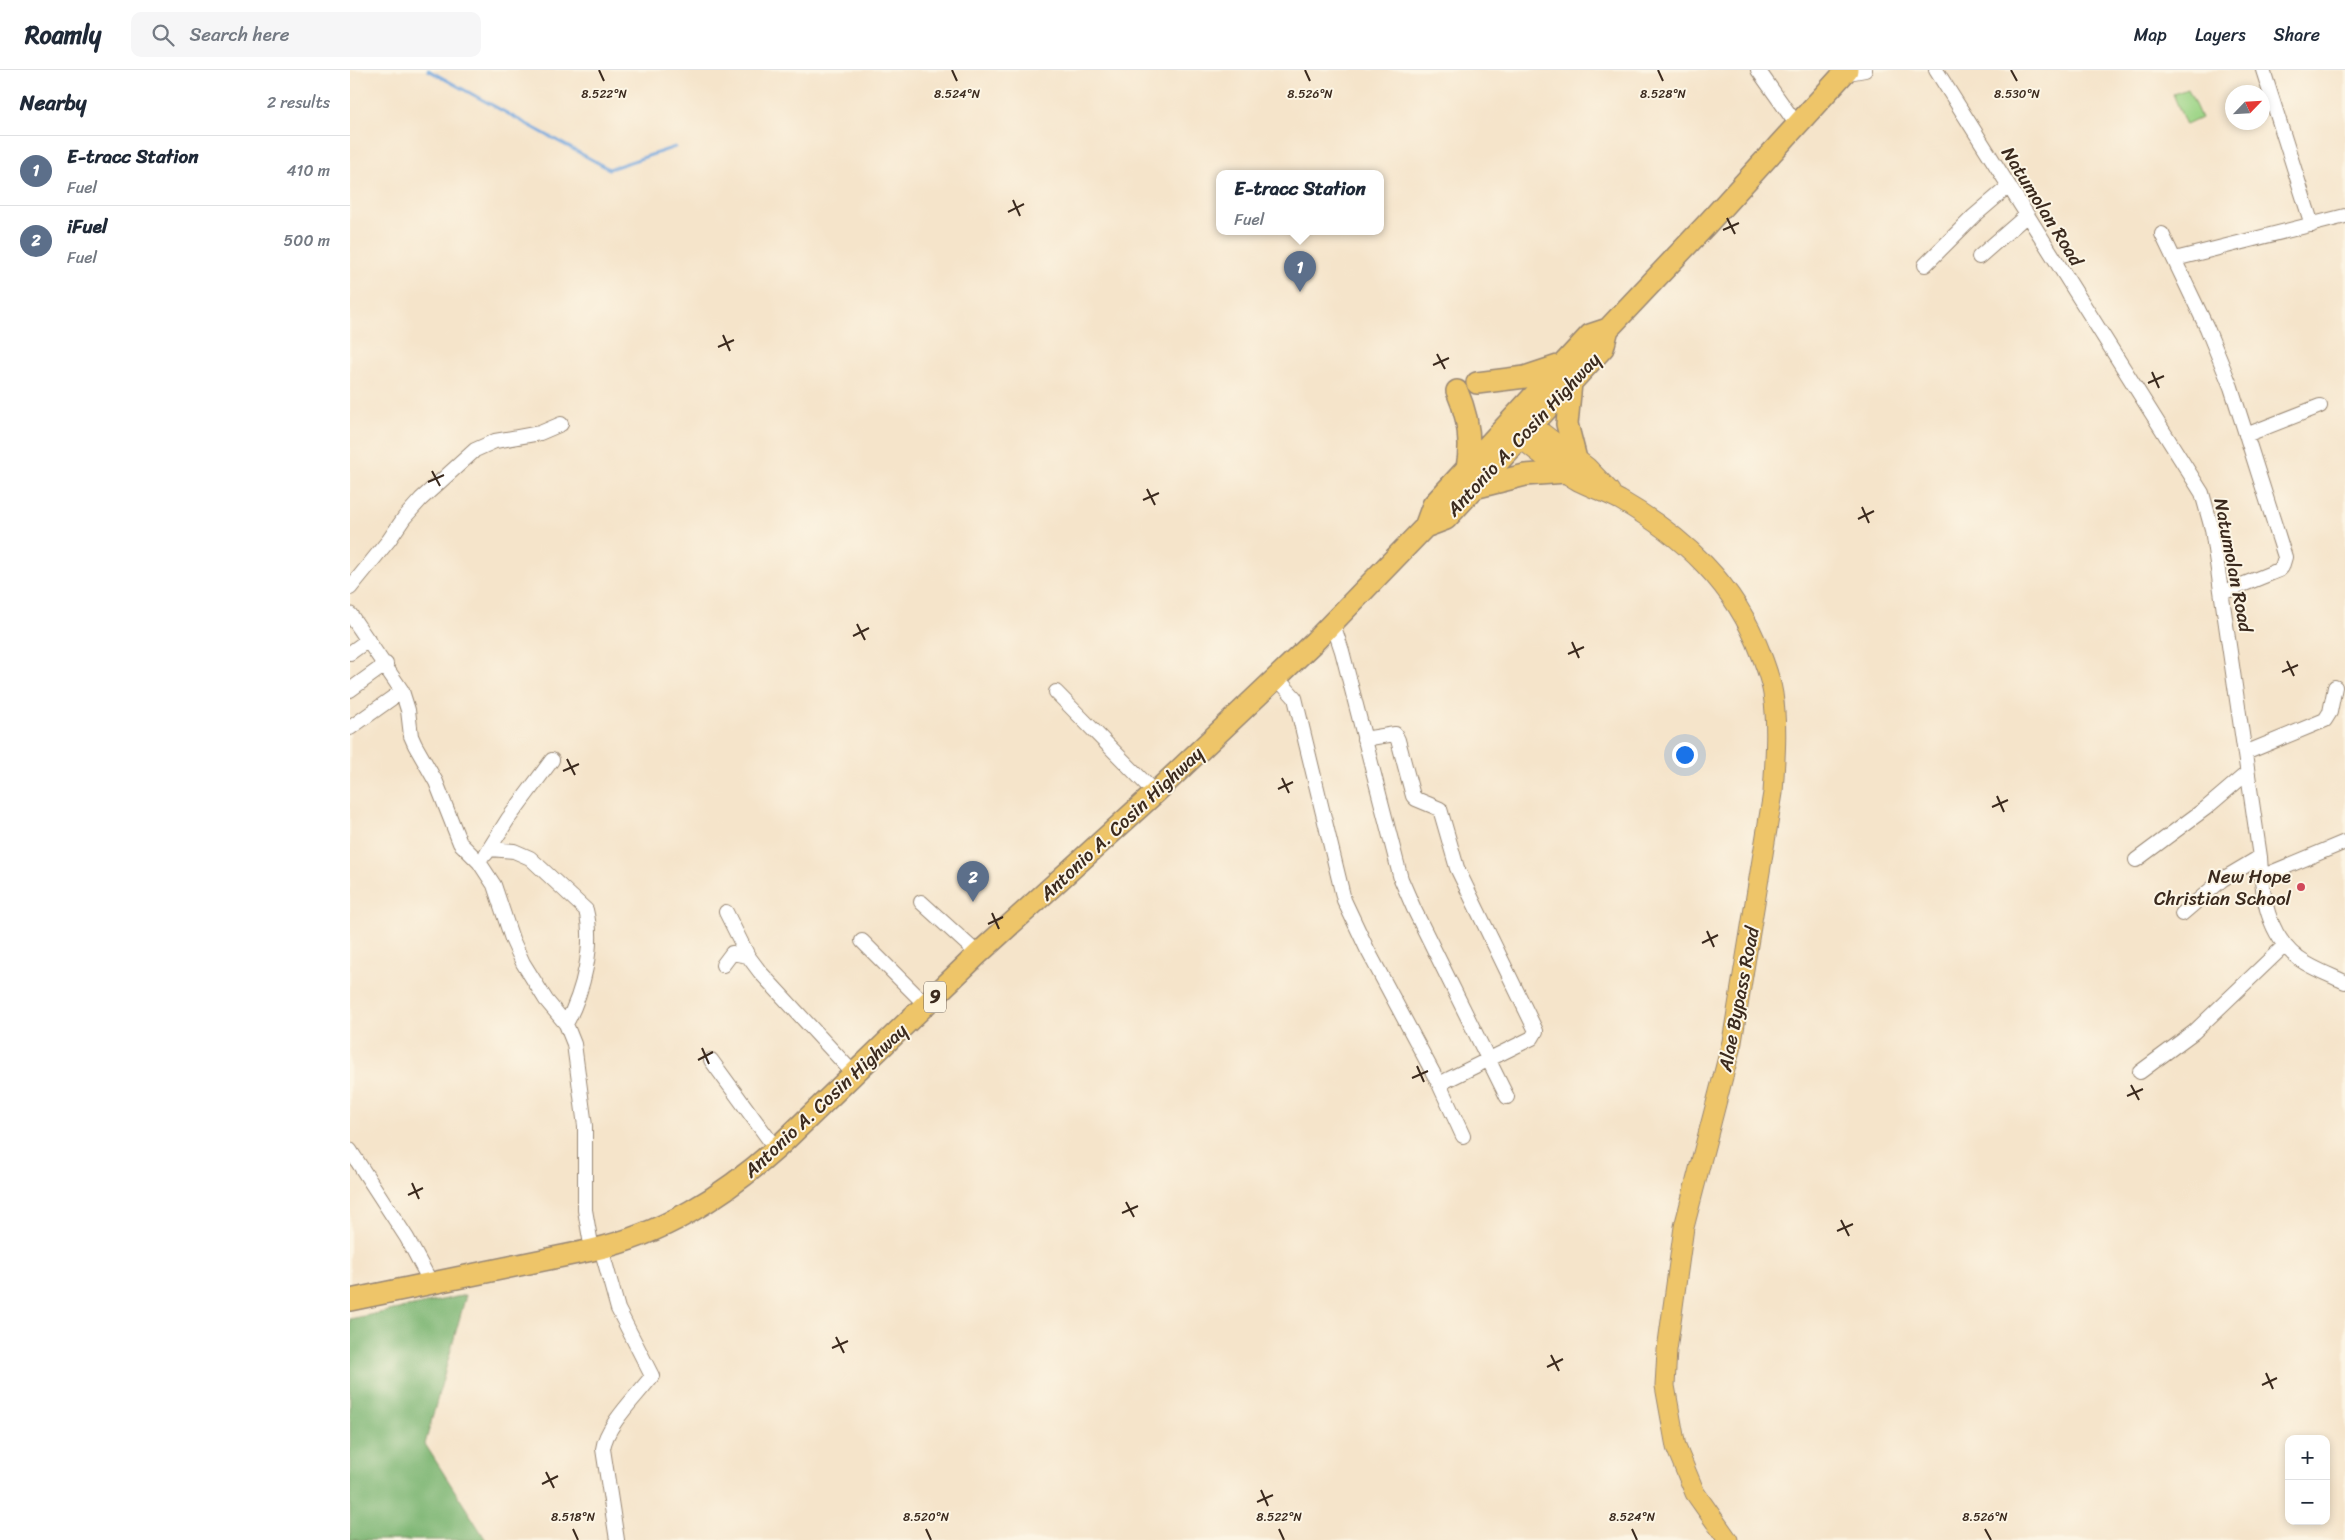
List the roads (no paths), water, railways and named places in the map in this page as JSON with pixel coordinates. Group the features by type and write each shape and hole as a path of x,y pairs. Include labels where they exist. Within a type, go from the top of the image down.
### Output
{"highway":[{"name":"Antonio A. Cosin Highway","path":"1424,527 1446,519 1474,488 1519,426 1567,374 1603,348 1608,329 1707,224 1845,72"},
{"path":"1467,468 1470,454 1467,387 1525,377 1567,374 1567,424 1571,466 1474,488"},
{"name":"Antonio A. Cosin Highway","path":"350,1300 596,1249 647,1234 688,1214 742,1179 926,1006 978,954 1155,793 1333,624 1424,527 1433,505 1467,468 1519,426"}],"main road":[{"name":"Alae Bypass Road","path":"1519,426 1571,466 1658,526 1700,560 1730,594 1749,625 1765,666 1772,692 1776,751 1773,793 1736,1022 1684,1227 1673,1298 1665,1377 1669,1422 1681,1462 1695,1492 1728,1540"}],"street":[{"path":"1758,70 1797,125"},
{"path":"1845,72 1865,70"},
{"name":"Natumolan Road","path":"1936,70 2202,493 2212,529 2260,857 2261,877 2268,912 2275,932 2284,946 2308,965 2345,982"},
{"path":"2263,70 2312,225"},
{"path":"1925,265 1974,216 2009,186"},
{"path":"1979,257 2027,216"},
{"path":"2175,259 2345,216"},
{"path":"2162,234 2211,337 2231,387 2276,527 2285,562 2279,570 2222,593"},
{"path":"2246,435 2320,406"},
{"path":"350,588 421,499 475,450 495,441 540,433 561,424"},
{"path":"350,614 386,664 402,691 408,710 411,736 436,782 460,843 479,862 494,885 512,939 523,963 546,1000 566,1024 574,1044 585,1126 585,1210 596,1249 618,1309 652,1376 611,1428 604,1441 603,1449 617,1540"},
{"path":"1333,624 1342,651 1401,879 1414,910 1507,1097"},
{"path":"350,653 368,640"},
{"path":"350,690 386,664"},
{"path":"1277,678 1294,698 1344,900 1367,949 1439,1084 1463,1136"},
{"path":"2245,753 2325,720 2330,712 2335,687"},
{"path":"350,728 402,691"},
{"path":"1056,692 1155,793"},
{"path":"1364,739 1388,733 1397,736 1413,796 1416,799 1436,806 1443,814 1450,848 1458,868 1534,1026 1535,1036 1532,1038 1439,1084"},
{"path":"479,862 552,760"},
{"path":"2136,860 2206,808 2247,773"},
{"path":"2261,877 2345,842"},
{"path":"490,848 514,851 530,858 586,910 589,921 583,981 578,1000 566,1024"},
{"path":"2182,914 2223,879 2260,857"},
{"path":"921,902 978,954"},
{"path":"726,912 748,956 760,972 854,1074"},
{"path":"862,941 926,1006"},
{"path":"2140,1072 2194,1032 2284,946"},
{"path":"723,965 732,953 748,956"},
{"path":"711,1060 776,1149"},
{"path":"350,1151 407,1238 431,1283"}],"waterway":[{"path":"428,70 609,169 675,147"}],"place":[{"name":"E-tracc Station","path":"1300,292"},
{"name":"New Hope Christian School","path":"2301,887"},
{"name":"iFuel","path":"973,902"}]}
